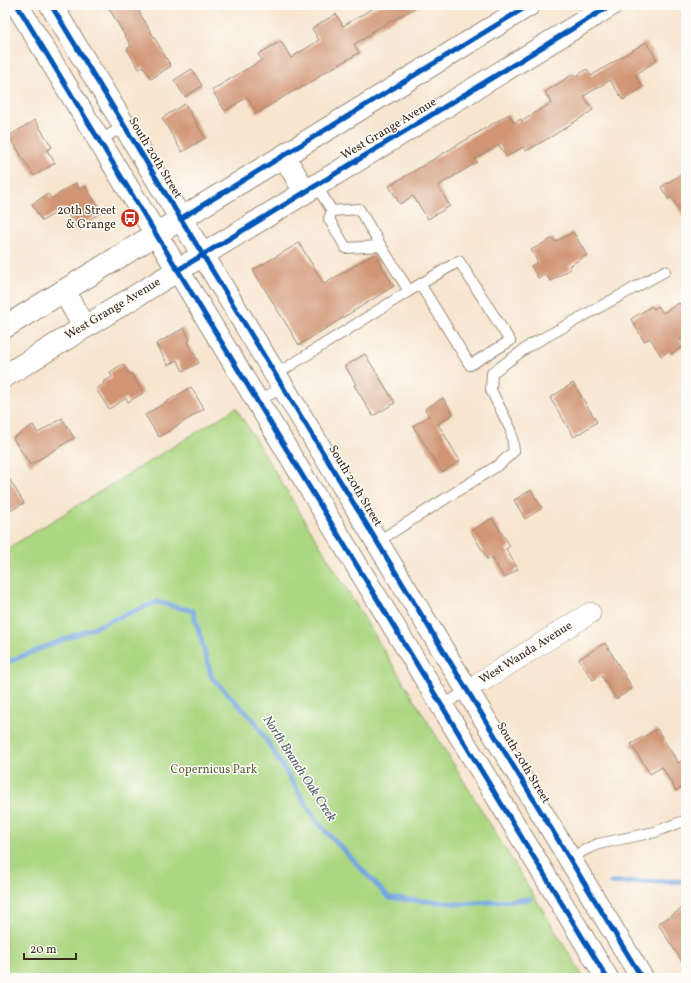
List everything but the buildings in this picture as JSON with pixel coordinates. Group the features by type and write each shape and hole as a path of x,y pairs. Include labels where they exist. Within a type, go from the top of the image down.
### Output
{"street":[{"path":"17,5 607,978"},
{"name":"South 20th Street","path":"51,5 377,542 475,686 569,859 642,978"},
{"path":"5,328 529,5"},
{"name":"West Grange Avenue","path":"5,376 611,5"},
{"path":"284,156 310,189"},
{"path":"64,291 84,327"},
{"name":"West Wanda Avenue","path":"475,686 590,613"}],"lane":[{"path":"99,141 124,126"},
{"path":"310,189 332,211 359,209 409,291"},
{"path":"332,211 329,219 346,248 381,246"},
{"path":"258,402 279,381 409,291 420,284 459,261 510,341 470,365 420,284"},
{"path":"377,542 500,464 514,450 511,430 491,390 492,373 529,346 664,271"},
{"name":"West Wanda Avenue","path":"442,706 475,686"},
{"path":"569,859 598,844 655,832 686,820"}],"green space":[{"name":"Copernicus Park","path":"236,408 584,978 5,978 5,550"}],"waterway":[{"name":"North Branch Oak Creek","path":"5,663 157,602 193,611 212,678 254,720 317,822 389,898 462,904 530,899"},
{"name":"North Branch Oak Creek","path":"611,883 686,881"}],"cycle path":[{"path":"17,5 607,978"},
{"path":"51,5 642,978"},
{"path":"180,219 529,5"},
{"path":"178,270 611,5"}],"place":[{"name":"20th Street & Grange","path":"130,218"}]}
